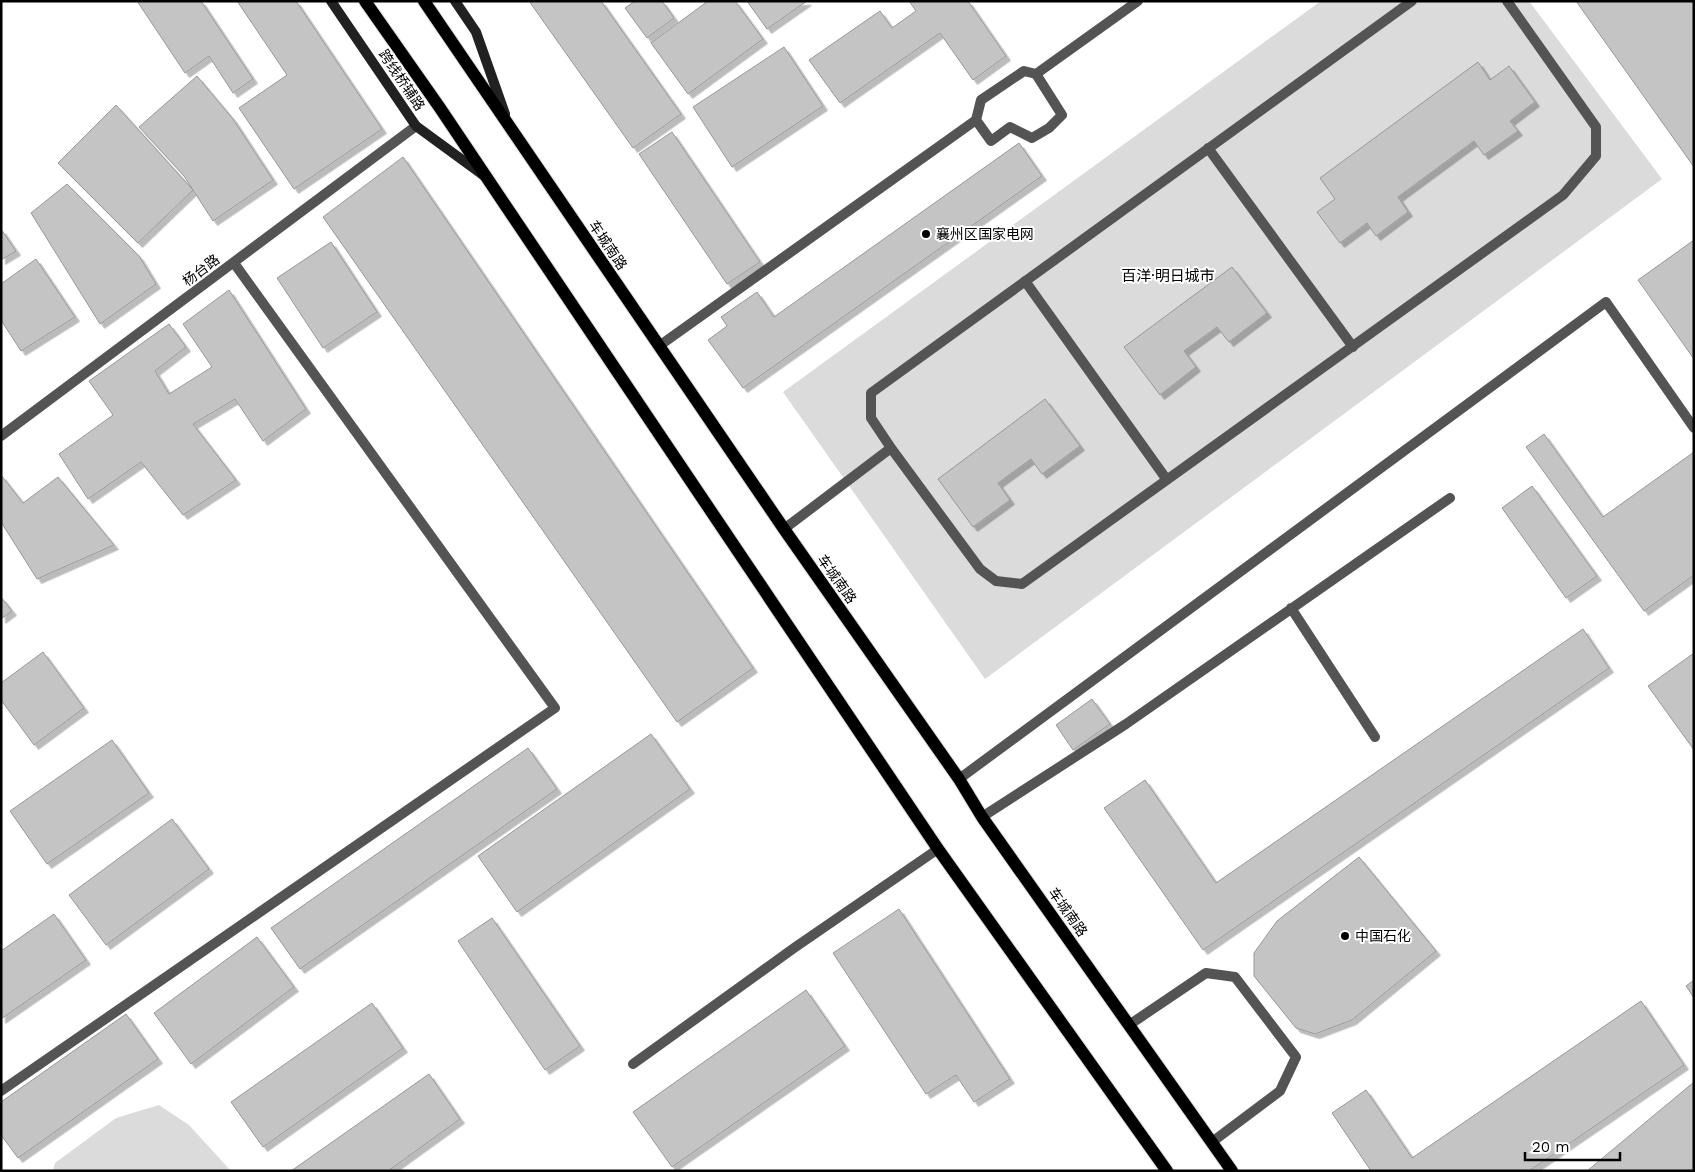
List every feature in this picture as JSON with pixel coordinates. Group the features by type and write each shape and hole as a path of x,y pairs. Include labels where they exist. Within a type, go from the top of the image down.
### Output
{"main road":[{"path":"365,1 488,178 938,849 1167,1171"},
{"name":"车城南路","path":"424,1 982,816 1232,1171"}],"street":[{"name":"跨线桥辅路","path":"331,1 416,126 488,178"},
{"path":"455,1 476,32 509,127"},
{"path":"1036,74 1138,1"},
{"path":"1412,1 871,392 871,418 980,569 996,581 1022,584 1563,196 1596,156 1596,127 1507,1"},
{"path":"659,346 976,120 981,100 1024,71 1036,74 1062,114 1049,128 1032,138 1010,128 991,141 976,120"},
{"name":"杨台路","path":"1,436 416,126"},
{"path":"1208,148 1353,347"},
{"path":"1,1092 555,708 234,263"},
{"path":"1025,281 1167,480"},
{"path":"958,779 1606,302 1694,428"},
{"path":"784,529 891,448"},
{"path":"982,816 1126,724 1450,498"},
{"path":"1291,608 1375,737"},
{"path":"633,1064 794,948 938,849"},
{"path":"1129,1025 1206,973 1235,978 1296,1057 1280,1091 1212,1142"}],"shaded area":[{"path":"1321,1 1529,1 1662,179 985,679 783,392"},
{"path":"159,1105 189,1125 231,1171 53,1171 55,1163 116,1118"}],"building":[{"path":"137,1 201,1 253,79 233,93 209,56 185,73"},
{"path":"237,1 296,1 382,129 294,189 239,108 287,75"},
{"path":"529,1 601,1 681,114 633,148"},
{"path":"635,1 662,1 674,18 647,38 625,8"},
{"path":"708,1 735,1 763,39 688,94 651,43"},
{"path":"747,1 807,1 767,29"},
{"path":"909,1 968,1 1006,56 973,80 940,33 840,103 809,60 880,11 892,28 916,11"},
{"path":"1576,1 1694,1 1694,167"},
{"path":"784,47 823,106 732,167 693,107"},
{"path":"1478,62 1490,80 1509,66 1535,102 1510,121 1518,131 1484,155 1474,141 1398,197 1408,212 1376,236 1367,223 1340,243 1317,212 1335,199 1320,178"},
{"path":"197,76 233,119 273,180 213,221 184,176 139,127"},
{"path":"116,105 193,190 138,243 58,163"},
{"path":"672,132 760,262 727,284 639,154"},
{"name":"襄州区国家电网","path":"1019,143 1042,176 743,388 708,340 727,326 721,317 757,292 774,317"},
{"path":"403,157 753,668 677,722 323,217"},
{"path":"67,184 139,256 156,284 100,324 31,213"},
{"path":"1,229 16,251 1,260"},
{"path":"1694,240 1694,359 1638,280"},
{"path":"331,242 377,312 323,348 277,278"},
{"path":"36,259 75,317 21,351 1,320 1,284"},
{"path":"1232,267 1267,313 1229,342 1217,327 1184,351 1196,367 1160,395 1124,347"},
{"path":"229,290 306,409 263,441 235,399 193,424 236,480 183,515 141,462 88,499 59,454 113,415 89,381 169,324 186,347 155,371 169,394 212,367 183,324"},
{"path":"1045,399 1080,446 1042,474 1031,459 998,483 1010,500 973,527 938,479"},
{"path":"1544,434 1603,517 1694,452 1694,575 1644,611 1526,447"},
{"path":"1,475 23,503 58,477 114,545 37,579 1,522"},
{"path":"1532,486 1597,576 1566,598 1502,508"},
{"path":"1,597 12,611 1,619"},
{"path":"1583,629 1609,668 1203,950 1104,808 1145,780 1216,883"},
{"path":"43,652 84,708 34,745 1,700 1,683"},
{"path":"1694,653 1694,750 1648,686"},
{"path":"1092,699 1110,724 1073,750 1056,725"},
{"path":"651,734 690,789 517,912 478,856"},
{"path":"112,740 149,793 47,864 10,811"},
{"path":"528,748 557,789 300,969 271,928"},
{"path":"172,819 209,869 106,945 69,895"},
{"name":"中国石化","path":"1359,857 1436,951 1352,1020 1315,1034 1296,1028 1254,976 1254,953 1277,921"},
{"path":"899,909 1010,1079 974,1102 956,1075 926,1094 833,953"},
{"path":"54,914 86,960 1,1019 1,951"},
{"path":"492,918 580,1046 545,1070 458,941"},
{"path":"257,937 294,987 191,1064 154,1013"},
{"path":"1694,980 1694,998 1686,986"},
{"path":"806,990 845,1046 672,1167 633,1112"},
{"path":"1641,1001 1684,1065 1529,1171 1371,1171 1332,1113 1366,1090 1412,1158"},
{"path":"372,1003 403,1048 263,1147 231,1102"},
{"path":"126,1014 158,1059 18,1158 1,1135 1,1102"},
{"path":"429,1074 460,1119 388,1171 291,1171"},
{"path":"1694,1082 1694,1171 1587,1171"}],"place":[{"name":"襄州区国家电网","path":"926,234"},
{"name":"中国石化","path":"1345,936"}],"district":[{"name":"百洋·明日城市","path":"1168,276"}]}
